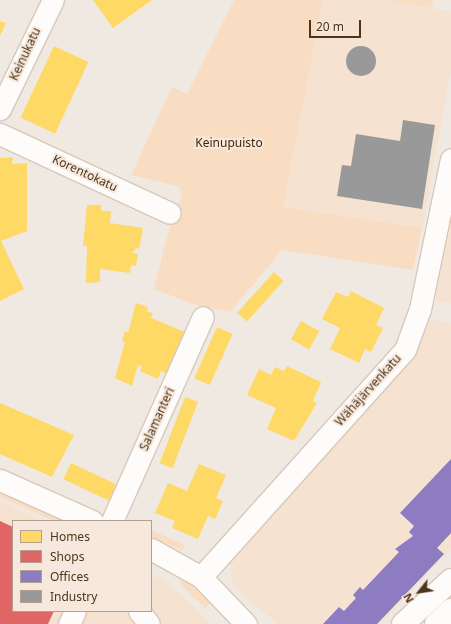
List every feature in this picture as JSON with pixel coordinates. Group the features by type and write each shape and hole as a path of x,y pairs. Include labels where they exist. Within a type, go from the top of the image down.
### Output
{"main road":[{"path":"403,624 451,580"},
{"path":"436,624 451,610"}],"street":[{"name":"Keinukatu","path":"0,109 53,0"},
{"name":"Korentokatu","path":"0,134 170,213"},
{"name":"Wähäjärvenkatu","path":"201,577 405,350 420,309 451,160"},
{"name":"Salamanteri","path":"112,520 202,317"},
{"path":"0,480 90,520"},
{"path":"152,550 201,577 246,622"},
{"path":"69,624 74,612"},
{"path":"140,612 149,624"}],"shaded area":[{"path":"323,0 388,0 451,12 451,71 422,228 283,207"},
{"path":"451,215 451,303 435,301"},
{"path":"430,320 451,323 451,549 380,624 278,624 236,589 231,577 230,560 417,353"},
{"path":"0,500 39,520 12,520 12,612 152,612 152,576 169,584 212,624 0,624"}],"green space":[{"name":"Keinupuisto","path":"234,0 323,0 283,207 422,228 413,270 282,250 230,312 195,305 154,289 170,226 182,196 180,187 131,175 172,87 187,94"},
{"path":"388,0 433,0 432,8"},
{"path":"0,491 66,520 52,520 0,497"},
{"path":"152,530 185,545 182,551 152,537"},
{"path":"181,574 211,602 205,608 180,584"}],"building: Homes":[{"path":"93,0 152,0 113,28"},
{"path":"0,21 6,23 0,36"},
{"path":"54,46 88,62 55,134 21,118"},
{"path":"13,157 12,164 27,163 27,231 1,241 24,289 0,301 0,158"},
{"path":"87,205 101,205 101,211 111,211 110,223 143,228 139,249 133,247 136,249 132,253 138,254 136,266 131,265 130,273 100,269 100,282 86,283 87,246 83,246"},
{"path":"274,272 284,281 247,322 237,313"},
{"path":"351,291 384,308 376,325 383,328 371,352 365,349 359,363 330,349 340,328 322,319 336,292 348,297"},
{"path":"136,303 148,307 147,312 153,313 151,318 185,332 167,374 161,371 158,379 140,371 142,366 138,365 132,386 115,378 125,342 122,341 125,331 128,333"},
{"path":"301,321 319,331 309,350 291,339"},
{"path":"217,327 233,334 210,385 194,378"},
{"path":"287,366 321,382 313,401 317,403 294,441 267,429 276,408 247,395 259,369 271,375 275,367 284,371"},
{"path":"185,397 198,402 173,468 160,463"},
{"path":"0,403 74,435 52,477 0,454"},
{"path":"71,463 116,484 109,500 63,479"},
{"path":"199,464 226,475 216,498 223,501 215,519 208,516 198,539 172,528 175,521 155,513 168,483 187,491"}],"building: Shops":[{"path":"0,521 12,527 12,612 54,612 48,624 0,624"}],"building: Offices":[{"path":"451,459 451,533 437,548 444,554 377,624 323,624 339,607 344,611 356,598 353,595 360,587 363,590 399,552 395,549 413,536 409,532 414,526 400,513"}],"building: Industry":[{"path":"361,46 372,50 376,61 372,72 361,76 350,72 346,61 350,50"},
{"path":"403,120 435,125 422,209 337,196 342,165 351,166 356,134 400,141"}]}
